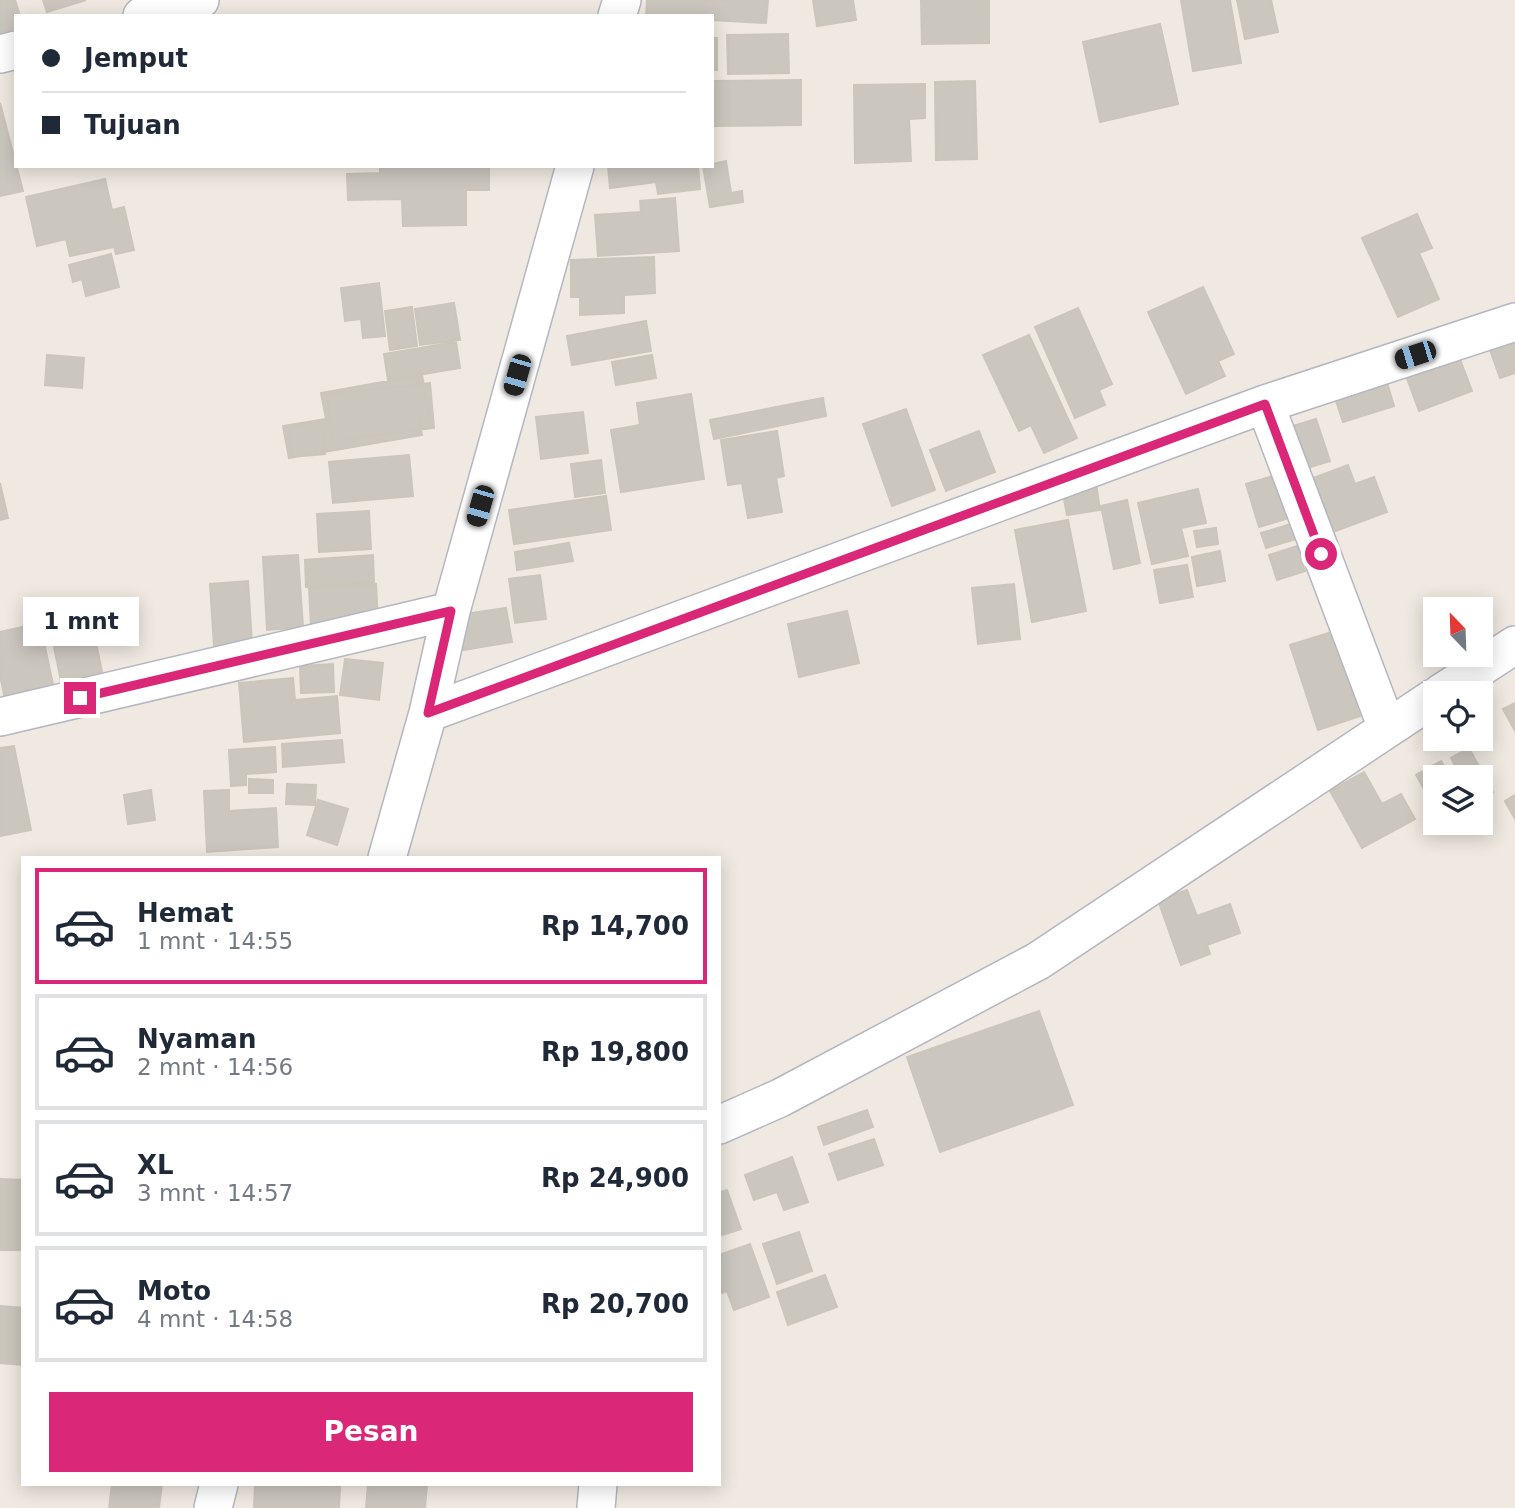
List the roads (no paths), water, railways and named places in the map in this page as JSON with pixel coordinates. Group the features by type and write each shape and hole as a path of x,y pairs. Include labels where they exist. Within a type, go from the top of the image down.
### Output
{"street":[{"path":"149,14 200,0"},
{"path":"389,855 428,713 451,611 574,168"},
{"path":"428,713 1265,404 1515,322"},
{"path":"1265,404 1387,728"},
{"path":"0,717 451,611"},
{"path":"1460,681 1515,645"},
{"path":"721,1124 780,1098 1038,961 1423,705"},
{"path":"213,1508 218,1486"},
{"path":"596,1508 597,1486"}]}
